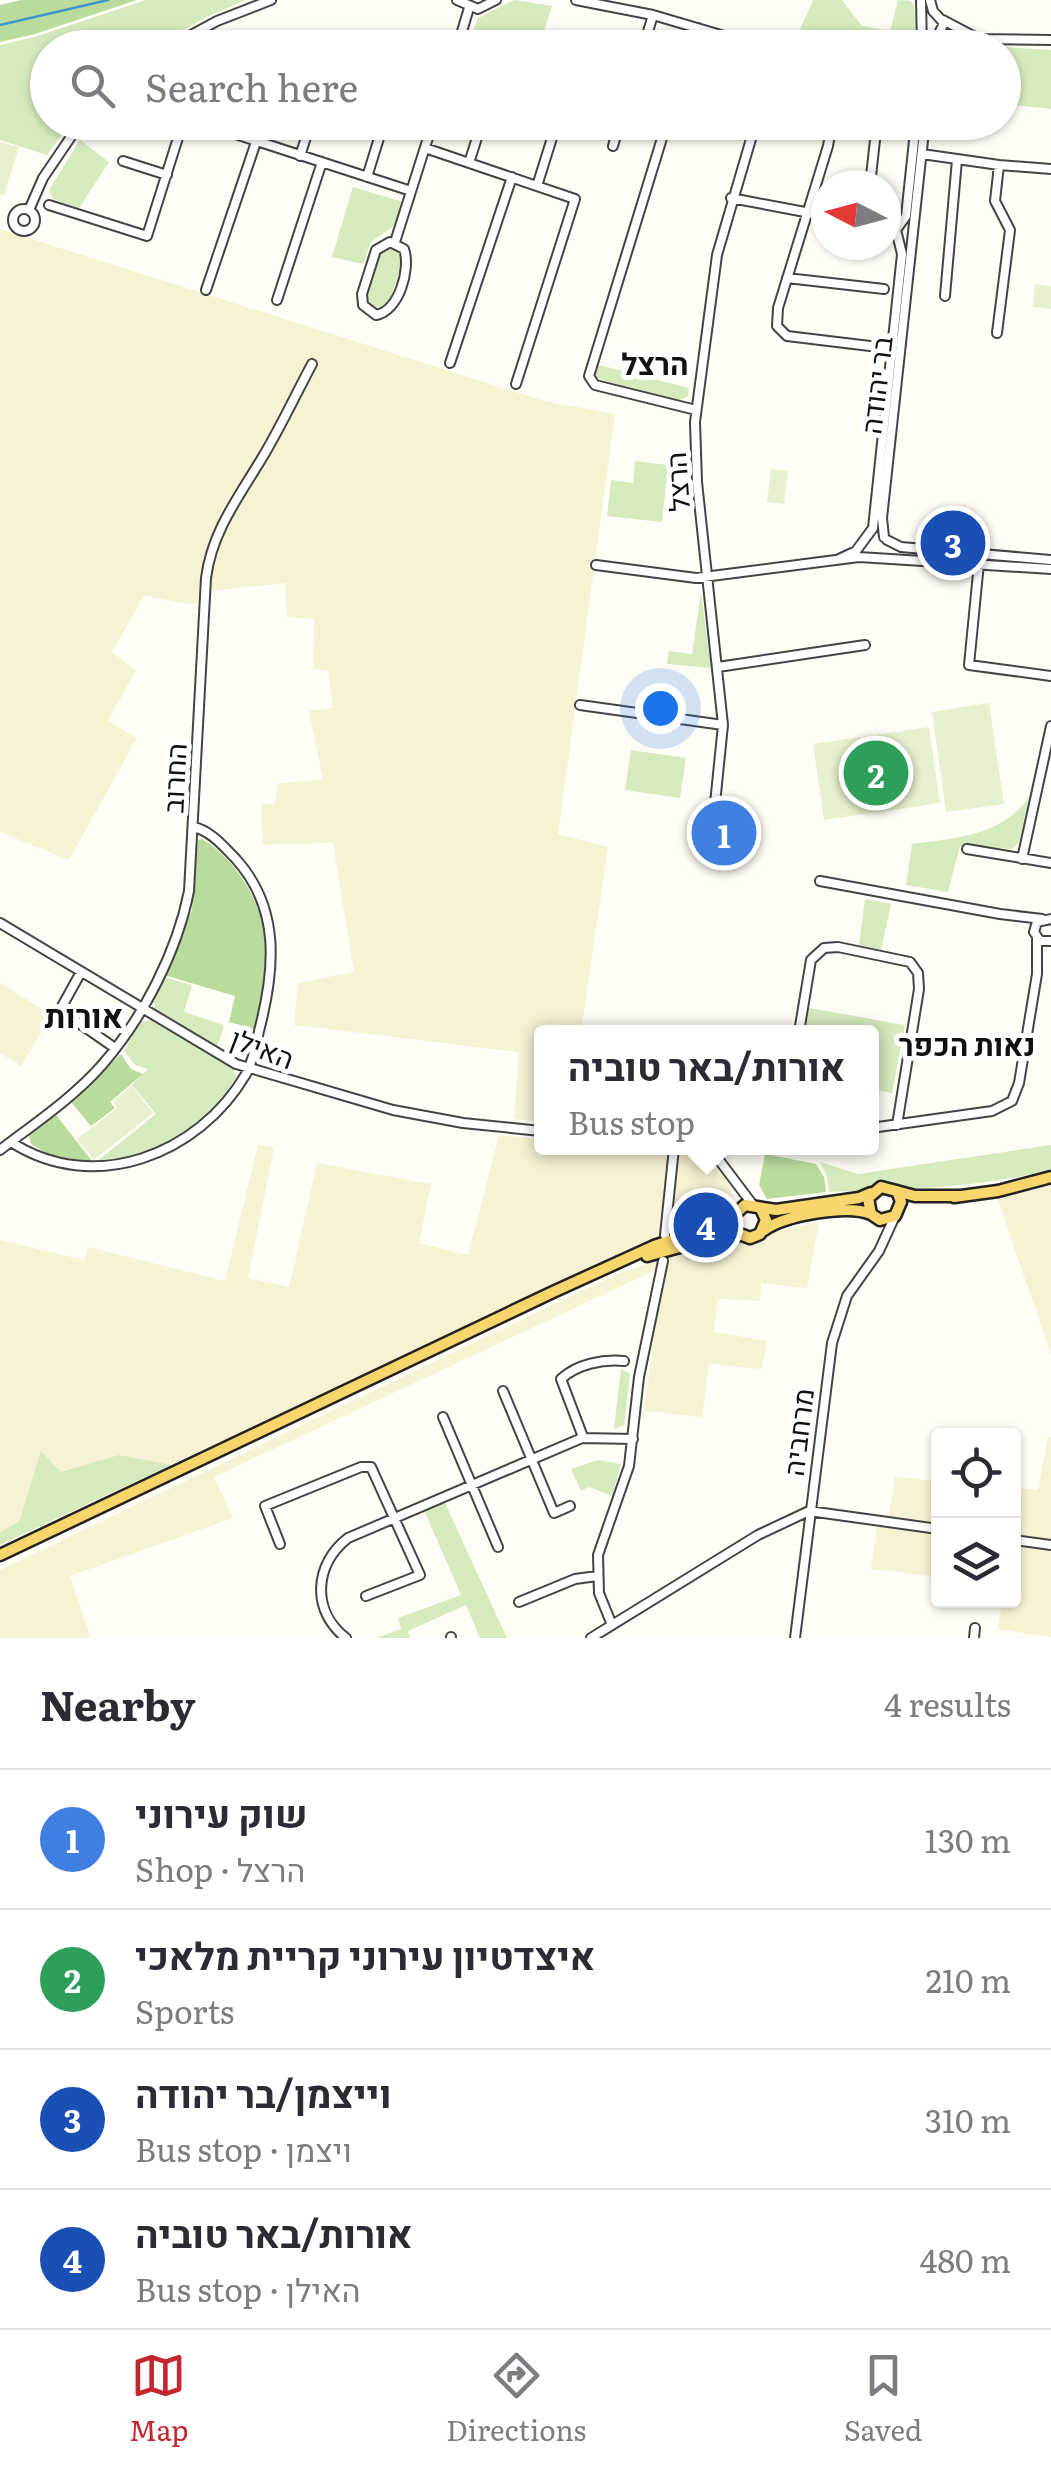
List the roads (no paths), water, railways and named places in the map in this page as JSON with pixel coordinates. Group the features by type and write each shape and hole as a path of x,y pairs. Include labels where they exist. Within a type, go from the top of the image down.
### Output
{"main road":[{"path":"553,1292 657,1252 716,1237 750,1238 776,1222 861,1210 886,1220 913,1204 998,1191 1051,1177"},
{"path":"0,1554 553,1292 654,1246 724,1223 745,1204 757,1207 847,1200 881,1187 916,1196 959,1196"},
{"path":"897,1192 902,1202 897,1214"},
{"path":"871,1193 868,1204 873,1216"},
{"path":"757,1207 766,1220 763,1230"},
{"path":"735,1212 733,1227 740,1236"}],"street":[{"path":"200,30 271,0"},
{"path":"457,0 469,8 486,8 496,0"},
{"path":"576,0 705,30"},
{"path":"636,11 639,0"},
{"path":"921,0 922,30"},
{"path":"930,0 939,17 938,30"},
{"path":"462,30 469,8"},
{"path":"648,30 653,15"},
{"path":"922,19 939,17 962,29"},
{"path":"957,30 962,29"},
{"path":"1021,40 1051,40"},
{"path":"28,210 43,178 69,140"},
{"path":"49,205 148,236 177,140"},
{"path":"250,140 411,191"},
{"path":"300,156 305,140"},
{"path":"367,177 378,140"},
{"path":"395,242 427,140"},
{"path":"470,163 477,140"},
{"path":"537,186 551,140"},
{"path":"613,146 615,140"},
{"path":"662,140 594,352 589,379 595,385 696,410"},
{"name":"הרצל","path":"711,843 722,725 697,482 696,410 717,255 750,140"},
{"path":"829,140 777,317 780,332 787,336 870,346"},
{"path":"872,170 875,140"},
{"path":"901,219 913,140"},
{"path":"901,225 914,226 924,140"},
{"path":"206,290 256,142"},
{"path":"425,148 575,199 516,384"},
{"path":"922,154 1051,168"},
{"path":"946,296 958,160"},
{"path":"123,161 166,174"},
{"path":"277,300 322,162"},
{"path":"998,165 995,201 1010,230 998,333"},
{"path":"450,364 512,178"},
{"path":"732,198 811,214"},
{"name":"בר יהודה","path":"886,539 882,518 914,226"},
{"path":"901,239 912,238"},
{"path":"395,242 407,254 406,265 392,309 376,315 363,305 362,294 376,250 384,243 395,242"},
{"name":"בר יהודה","path":"865,541 873,528 901,246"},
{"path":"787,278 884,289"},
{"name":"החרוב","path":"0,1150 94,1074 115,1048 142,1009 184,914 194,827 210,556 231,507 268,448 312,364"},
{"path":"839,559 876,534 900,547 1051,569"},
{"path":"877,559 886,554 886,539"},
{"path":"865,541 865,554 877,559"},
{"path":"980,558 969,665 1051,676"},
{"path":"596,565 707,578 839,559 1051,560"},
{"path":"718,667 866,645"},
{"path":"580,705 722,725"},
{"path":"1022,859 1051,726"},
{"path":"11,1142 48,1161 78,1167 115,1166 143,1159 198,1128 226,1101 249,1070 270,988 270,926 248,874 208,834 194,827"},
{"path":"967,849 1051,864"},
{"path":"820,881 1046,919"},
{"path":"1000,914 1051,942 1037,974"},
{"path":"879,1127 992,1111 1012,1100 1019,1082 1037,974 1034,925 1046,919"},
{"name":"האילן","path":"0,923 249,1070 393,1110 534,1130"},
{"path":"800,1025 812,960 824,948 838,946 910,962 918,973 919,988 897,1124"},
{"path":"81,972 60,1010 115,1048"},
{"path":"665,1235 673,1155"},
{"path":"708,1155 719,1160 757,1207"},
{"path":"735,1212 736,1184"},
{"name":"מרחביה","path":"795,1638 832,1343 847,1296 897,1214"},
{"path":"873,1216 881,1229 882,1244"},
{"path":"612,1626 597,1576 601,1546 620,1499 662,1261"},
{"path":"583,1438 561,1379 568,1372 604,1360 624,1362"},
{"path":"502,1391 554,1513 570,1506"},
{"path":"443,1417 498,1547"},
{"path":"346,1638 322,1605 320,1585 325,1564 348,1538 583,1438 632,1439"},
{"path":"280,1544 265,1506 361,1466 372,1467 420,1575 366,1596"},
{"path":"590,1638 758,1535 810,1511 931,1528"},
{"path":"1021,1541 1051,1545"},
{"path":"519,1602 575,1579 597,1576"}],"waterway":[{"path":"0,25 108,0"}],"place":[{"name":"וייצמן/בר יהודה","path":"953,543"},
{"name":"איצדטיון עירוני קריית מלאכי","path":"876,773"},
{"name":"שוק עירוני","path":"724,833"},
{"name":"אורות/באר טוביה","path":"706,1225"}],"district":[{"name":"הרצל","path":"655,362"},
{"name":"אורות","path":"84,1014"},
{"name":"נאות הכפר","path":"967,1043"}]}
